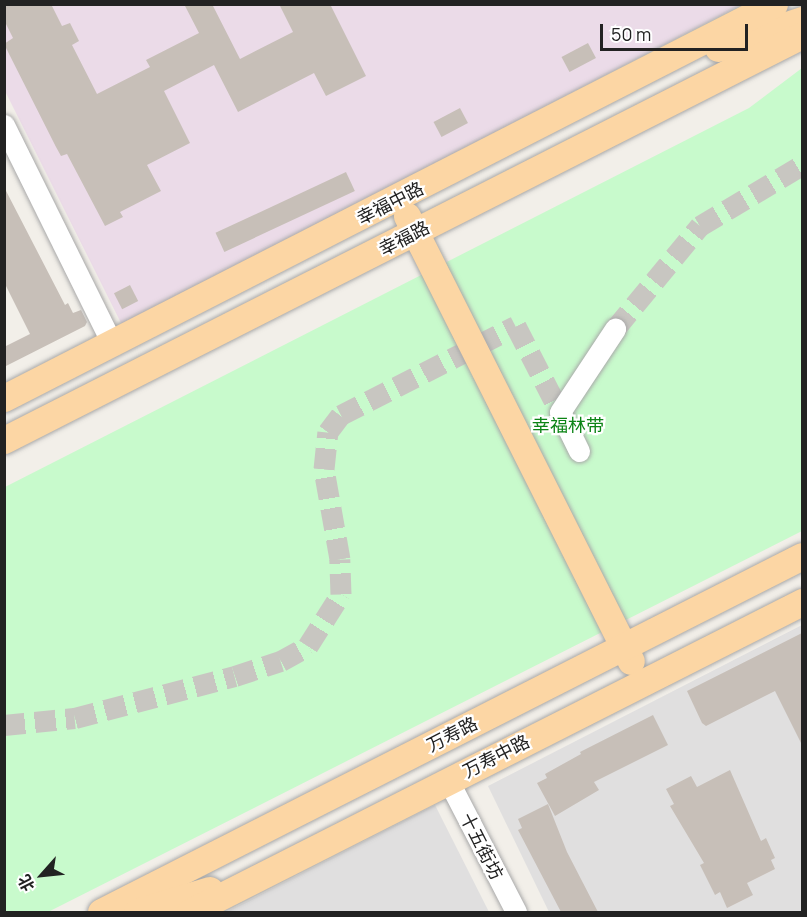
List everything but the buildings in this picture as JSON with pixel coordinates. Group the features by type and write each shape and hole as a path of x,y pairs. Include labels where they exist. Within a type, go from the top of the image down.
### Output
{"main road":[{"name":"幸福中路","path":"4,398 398,199 774,4"},
{"path":"630,78 802,20"},
{"name":"幸福路","path":"4,440 802,35"},
{"path":"398,199 641,681"},
{"name":"万寿路","path":"101,912 802,556"},
{"name":"万寿中路","path":"190,912 641,681 802,602"},
{"path":"137,912 269,872"}],"street":[{"path":"4,125 112,344"},
{"path":"579,451 560,412 615,329"},
{"name":"十五街坊","path":"448,780 516,912"}],"shaded area":[{"path":"5,5 741,5 122,325 5,91"},
{"path":"802,625 802,912 549,912 488,786"},
{"path":"435,805 489,912 226,912"}],"green space":[{"name":"幸福林带","path":"802,68 802,531 48,912 5,912 5,487 749,108"}],"tunnel":[{"path":"615,329 700,226 802,165"},
{"path":"4,725 75,718 235,676 281,661 308,646 341,594 340,559 324,469 328,432 341,415 516,326 560,412"}]}
